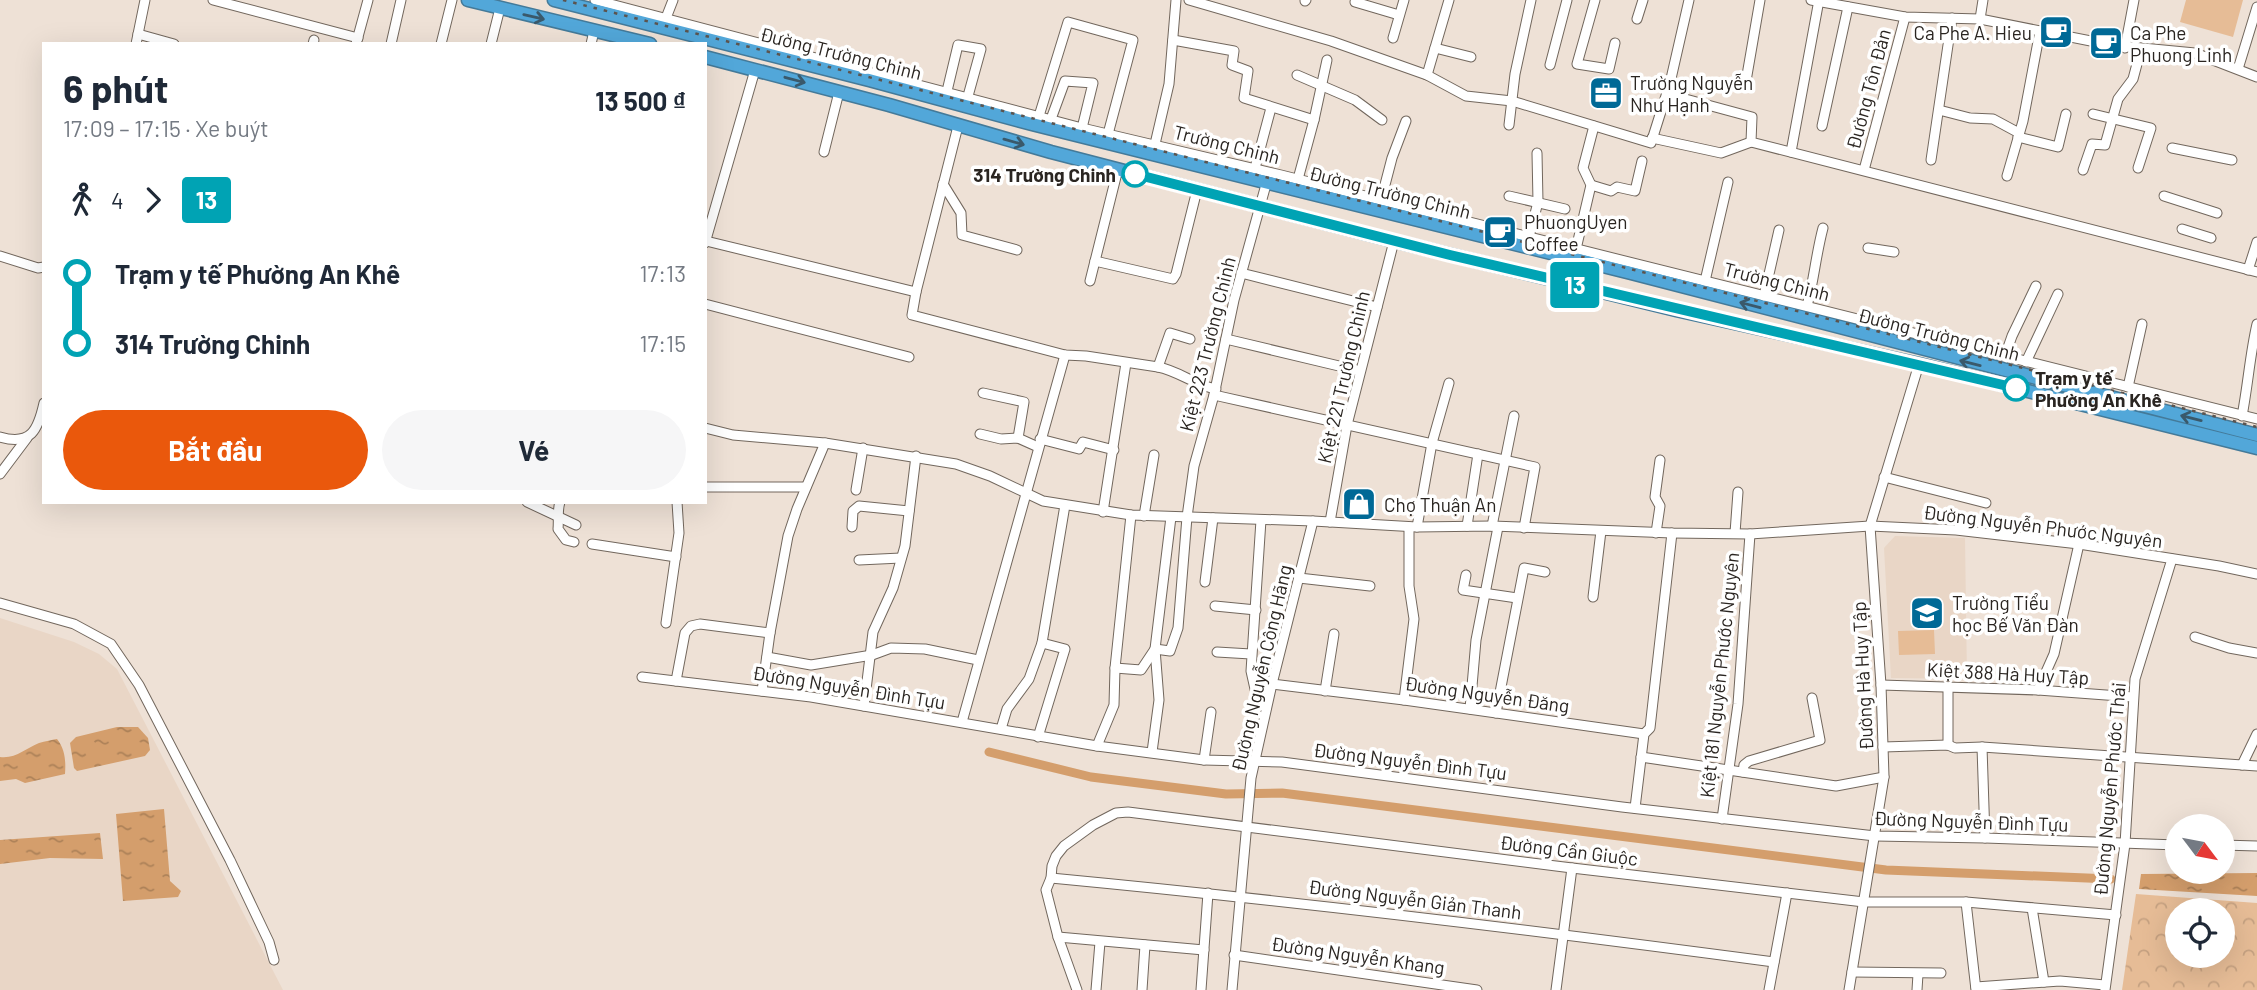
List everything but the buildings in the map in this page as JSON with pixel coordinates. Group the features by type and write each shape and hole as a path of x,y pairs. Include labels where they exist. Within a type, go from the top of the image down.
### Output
{"highway":[{"path":"468,0 641,42"},
{"name":"Đường Trường Chinh","path":"554,0 1045,120 1267,181 2257,435"},
{"name":"Đường Trường Chinh","path":"707,58 1037,148 1394,241 1645,302 1919,364 2257,448"},
{"path":"864,99 869,79"},
{"path":"1037,148 1045,120"},
{"path":"1645,302 1650,278"}],"street":[{"path":"145,0 137,39 159,42"},
{"path":"213,0 357,41 368,0"},
{"path":"391,42 401,0"},
{"path":"442,42 452,0"},
{"name":"Trường Chinh","path":"594,0 968,96 1045,120 1298,179 1934,338"},
{"path":"666,18 673,0"},
{"path":"1155,144 1168,84 1176,0"},
{"path":"1189,0 1331,41 1378,60 1427,75 1466,96 1512,101 1651,142 1667,94 1689,0"},
{"path":"1393,38 1404,0"},
{"path":"1427,75 1449,0"},
{"path":"1509,125 1515,74 1531,0"},
{"path":"1550,65 1567,0"},
{"path":"1595,0 1577,64 1609,69 1615,44"},
{"path":"1637,19 1643,0"},
{"path":"1746,81 1760,0"},
{"path":"1980,19 1983,0"},
{"path":"2125,48 2134,0"},
{"path":"1791,152 1817,1"},
{"name":"Đường Tôn Đản","path":"1817,1 1905,17 1980,19 2125,48 2195,53 2257,77"},
{"path":"1355,2 1399,15"},
{"path":"1822,126 1848,7"},
{"path":"2238,69 2257,7"},
{"path":"492,42 500,8"},
{"name":"Đường Tôn Đản","path":"1864,170 1905,17"},
{"path":"1931,160 1952,18"},
{"path":"1045,120 1068,22 1133,40 1108,134"},
{"path":"591,42 594,31"},
{"path":"2007,176 2040,31"},
{"path":"1173,40 1234,51 1232,65 1248,71 1244,98 1314,120"},
{"path":"947,91 958,45 981,50 968,96"},
{"path":"1435,48 1471,57"},
{"path":"2082,170 2092,144 2105,145 2118,99 2133,79 2141,49"},
{"name":"Đường Trường Chinh","path":"1298,179 1327,60"},
{"path":"707,238 755,70"},
{"path":"1297,75 1355,100 1382,120"},
{"path":"1045,120 1065,81 1093,83 1082,128"},
{"name":"Đường Trường Chinh","path":"824,152 839,92"},
{"path":"1667,94 1752,117 1751,142"},
{"path":"1255,169 1271,108"},
{"path":"1939,110 1970,118 1993,119 2018,135 2058,147 2066,114"},
{"path":"2093,114 2151,128 2138,168"},
{"path":"1381,200 1392,158 1406,121"},
{"path":"1576,249 1591,185 1583,169 1589,125"},
{"path":"958,126 912,313 1065,355 1176,371 1215,392 1535,467 1524,528"},
{"path":"1652,138 1721,153 1751,142 2253,271 2257,242"},
{"path":"2172,148 2232,160"},
{"path":"1529,237 1537,203 1537,153"},
{"path":"1591,185 1611,191 1617,187 1635,191 1642,161"},
{"path":"1090,281 1118,169"},
{"name":"Kiệt 223 Trường Chinh","path":"1154,649 1170,651 1178,628 1194,466 1215,392 1241,273 1267,181"},
{"path":"1705,281 1728,182"},
{"path":"943,184 961,213 963,236 1017,250"},
{"path":"1095,261 1172,279 1176,274 1197,190"},
{"path":"2164,195 2217,213"},
{"path":"1509,196 1565,209"},
{"path":"1807,306 1823,228"},
{"path":"2182,229 2211,238"},
{"path":"1764,296 1779,230"},
{"name":"Kiệt 221 Trường Chinh","path":"1330,522 1347,425 1394,241"},
{"path":"707,242 916,292"},
{"path":"1868,248 1894,252"},
{"path":"0,256 42,267"},
{"path":"1241,273 1377,307"},
{"path":"2005,356 2007,346 2036,286"},
{"path":"2026,362 2058,294"},
{"path":"707,305 909,357"},
{"path":"2128,387 2142,324"},
{"path":"2242,416 2249,358 2257,324"},
{"path":"1158,367 1170,333 1190,339"},
{"name":"Đường Trường Chinh","path":"1934,338 2257,419"},
{"path":"1226,339 1360,371"},
{"path":"962,722 1065,355"},
{"path":"1103,512 1126,363"},
{"name":"Đường Hà Huy Tập","path":"1849,990 1884,777 1881,685 1870,526 1919,364"},
{"path":"1404,700 1414,619 1409,586 1413,527 1449,383"},
{"path":"983,393 1024,402 1018,438"},
{"path":"0,474 38,425 42,410"},
{"path":"1469,709 1475,647 1514,416"},
{"name":"Đường Nguyễn Phước Nguyên","path":"707,428 733,435 825,443 956,464 990,476 1043,501 1131,515 1413,527 1468,526 1656,533 1750,534 1870,526 1956,530 2079,544 2257,574"},
{"path":"980,434 1079,449 1083,442 1114,450"},
{"path":"0,437 13,440 28,437"},
{"path":"762,691 788,536 825,443"},
{"path":"856,490 863,448"},
{"path":"1468,526 1478,454"},
{"path":"1144,516 1154,455"},
{"path":"864,706 873,632 893,587 901,558 916,456"},
{"path":"1656,533 1660,506 1656,498 1660,460"},
{"path":"1884,477 1986,503"},
{"path":"707,487 806,487"},
{"path":"1735,533 1738,492"},
{"path":"531,504 576,525"},
{"path":"559,504 557,512 560,519 559,531 566,540 574,542"},
{"path":"666,623 679,533 677,504"},
{"path":"1001,729 1007,709 1029,679 1042,643 1065,505"},
{"path":"852,527 853,511 859,506 909,511"},
{"path":"1097,746 1114,705 1115,667 1131,515"},
{"path":"1152,752 1159,700 1154,649 1171,517"},
{"path":"1205,582 1213,518"},
{"path":"1261,520 1251,654 1252,681 1266,708"},
{"name":"Đường Nguyễn Công Hãng","path":"1232,990 1255,760 1313,521"},
{"path":"1593,597 1601,531"},
{"path":"1634,808 1644,734 1650,728 1672,533"},
{"name":"Kiệt 181 Nguyễn Phước Nguyên","path":"1722,819 1738,704 1750,534"},
{"path":"592,544 676,557"},
{"path":"2038,690 2054,654 2079,544"},
{"path":"859,560 901,558"},
{"name":"Đường Nguyễn Phước Thái","path":"1976,989 2060,981 2105,988 2125,844 2135,679 2172,559"},
{"path":"1496,713 1524,568 1545,572"},
{"path":"1465,575 1463,590 1517,598"},
{"path":"1299,578 1370,586"},
{"path":"0,603 74,624 111,644 139,685 230,860 275,960"},
{"path":"1215,606 1256,610"},
{"path":"676,681 685,633 691,626 700,624 770,633"},
{"path":"1325,691 1334,634"},
{"path":"2195,637 2229,648 2257,653"},
{"path":"1038,737 1065,649 1042,643"},
{"path":"767,657 811,665 872,655 891,648 925,649 978,660"},
{"path":"1115,667 1141,670 1154,649"},
{"path":"1217,652 1251,654"},
{"name":"Đường Nguyễn Đình Tựu","path":"642,677 864,706 1038,737 1204,760 1255,760 1875,836 2165,845"},
{"name":"Đường Nguyễn Đăng","path":"1272,684 1644,734"},
{"name":"Kiệt 388 Hà Huy Tập","path":"1881,685 2038,690 2133,697"},
{"path":"1948,687 1948,745"},
{"path":"1743,772 1744,765 1749,761 1820,740 1812,698"},
{"path":"1204,760 1211,712"},
{"path":"2242,765 2257,734"},
{"path":"1883,747 1948,745 1955,748 1982,747 2257,766"},
{"path":"1982,747 1985,838"},
{"path":"1641,757 1836,786 1884,777"},
{"name":"Đường Cần Giuộc","path":"1051,878 1056,856 1093,824 1116,813 1142,813 1864,902 1966,902 2116,915"},
{"path":"2235,845 2257,846"},
{"path":"1556,990 1572,868"},
{"path":"1051,878 1046,890 1058,937 1077,990"},
{"name":"Đường Nguyễn Giản Thanh","path":"1051,878 1240,896 1774,962"},
{"path":"1201,990 1208,893"},
{"path":"1769,990 1787,893"},
{"path":"1966,902 1976,989"},
{"path":"2032,908 2045,982"},
{"path":"1058,937 1204,950"},
{"path":"1096,990 1100,942"},
{"path":"1142,990 1144,945"},
{"name":"Đường Nguyễn Khang","path":"1234,955 1477,990"},
{"path":"1852,972 1941,973"},
{"path":"1917,990 1918,974"}],"shaded area":[{"name":"Trường Tiểu học Bế Văn Đàn","path":"1895,536 1965,538 1967,679 1891,678 1884,548"},
{"path":"0,618 74,642 99,654 117,669 283,990 0,990"}],"green space":[{"path":"2186,0 2243,0 2233,37 2180,22"},
{"path":"1934,630 1935,654 1899,655 1898,631"},
{"path":"2136,894 2190,898 2165,898 2165,968 2235,968 2235,901 2257,903 2257,990 2122,990"}],"water":[{"path":"117,727 138,727 148,738 150,750 145,756 77,771 74,768 70,743 76,737"},
{"path":"57,739 64,755 65,774 25,783 16,779 0,781 0,757 21,753 39,743"},
{"path":"164,809 170,881 181,891 178,897 123,901 116,814"},
{"path":"100,833 103,859 50,858 0,864 0,840"},
{"path":"2235,873 2257,873 2257,896 2139,889 2141,874 2165,874 2165,884 2235,884"}],"waterway":[{"path":"989,752 1091,777 1226,794 1282,793 1886,870 2111,879"}],"railway":[{"path":"563,0 2257,427"}],"bus line":[{"name":"13","path":"1135,174 1450,255 2016,388"}],"place":[{"name":"Ca Phe A. Hieu","path":"2056,32"},
{"name":"Ca Phe Phuong Linh","path":"2106,43"},
{"name":"Trường Nguyễn Như Hạnh","path":"1606,93"},
{"name":"314 Trường Chinh","path":"1135,174"},
{"name":"PhuongUyen Coffee","path":"1500,232"},
{"name":"Trạm y tế Phường An Khê","path":"2016,388"},
{"name":"Chợ Thuận An","path":"1359,504"},
{"name":"Trường Tiểu học Bế Văn Đàn","path":"1927,613"}]}
